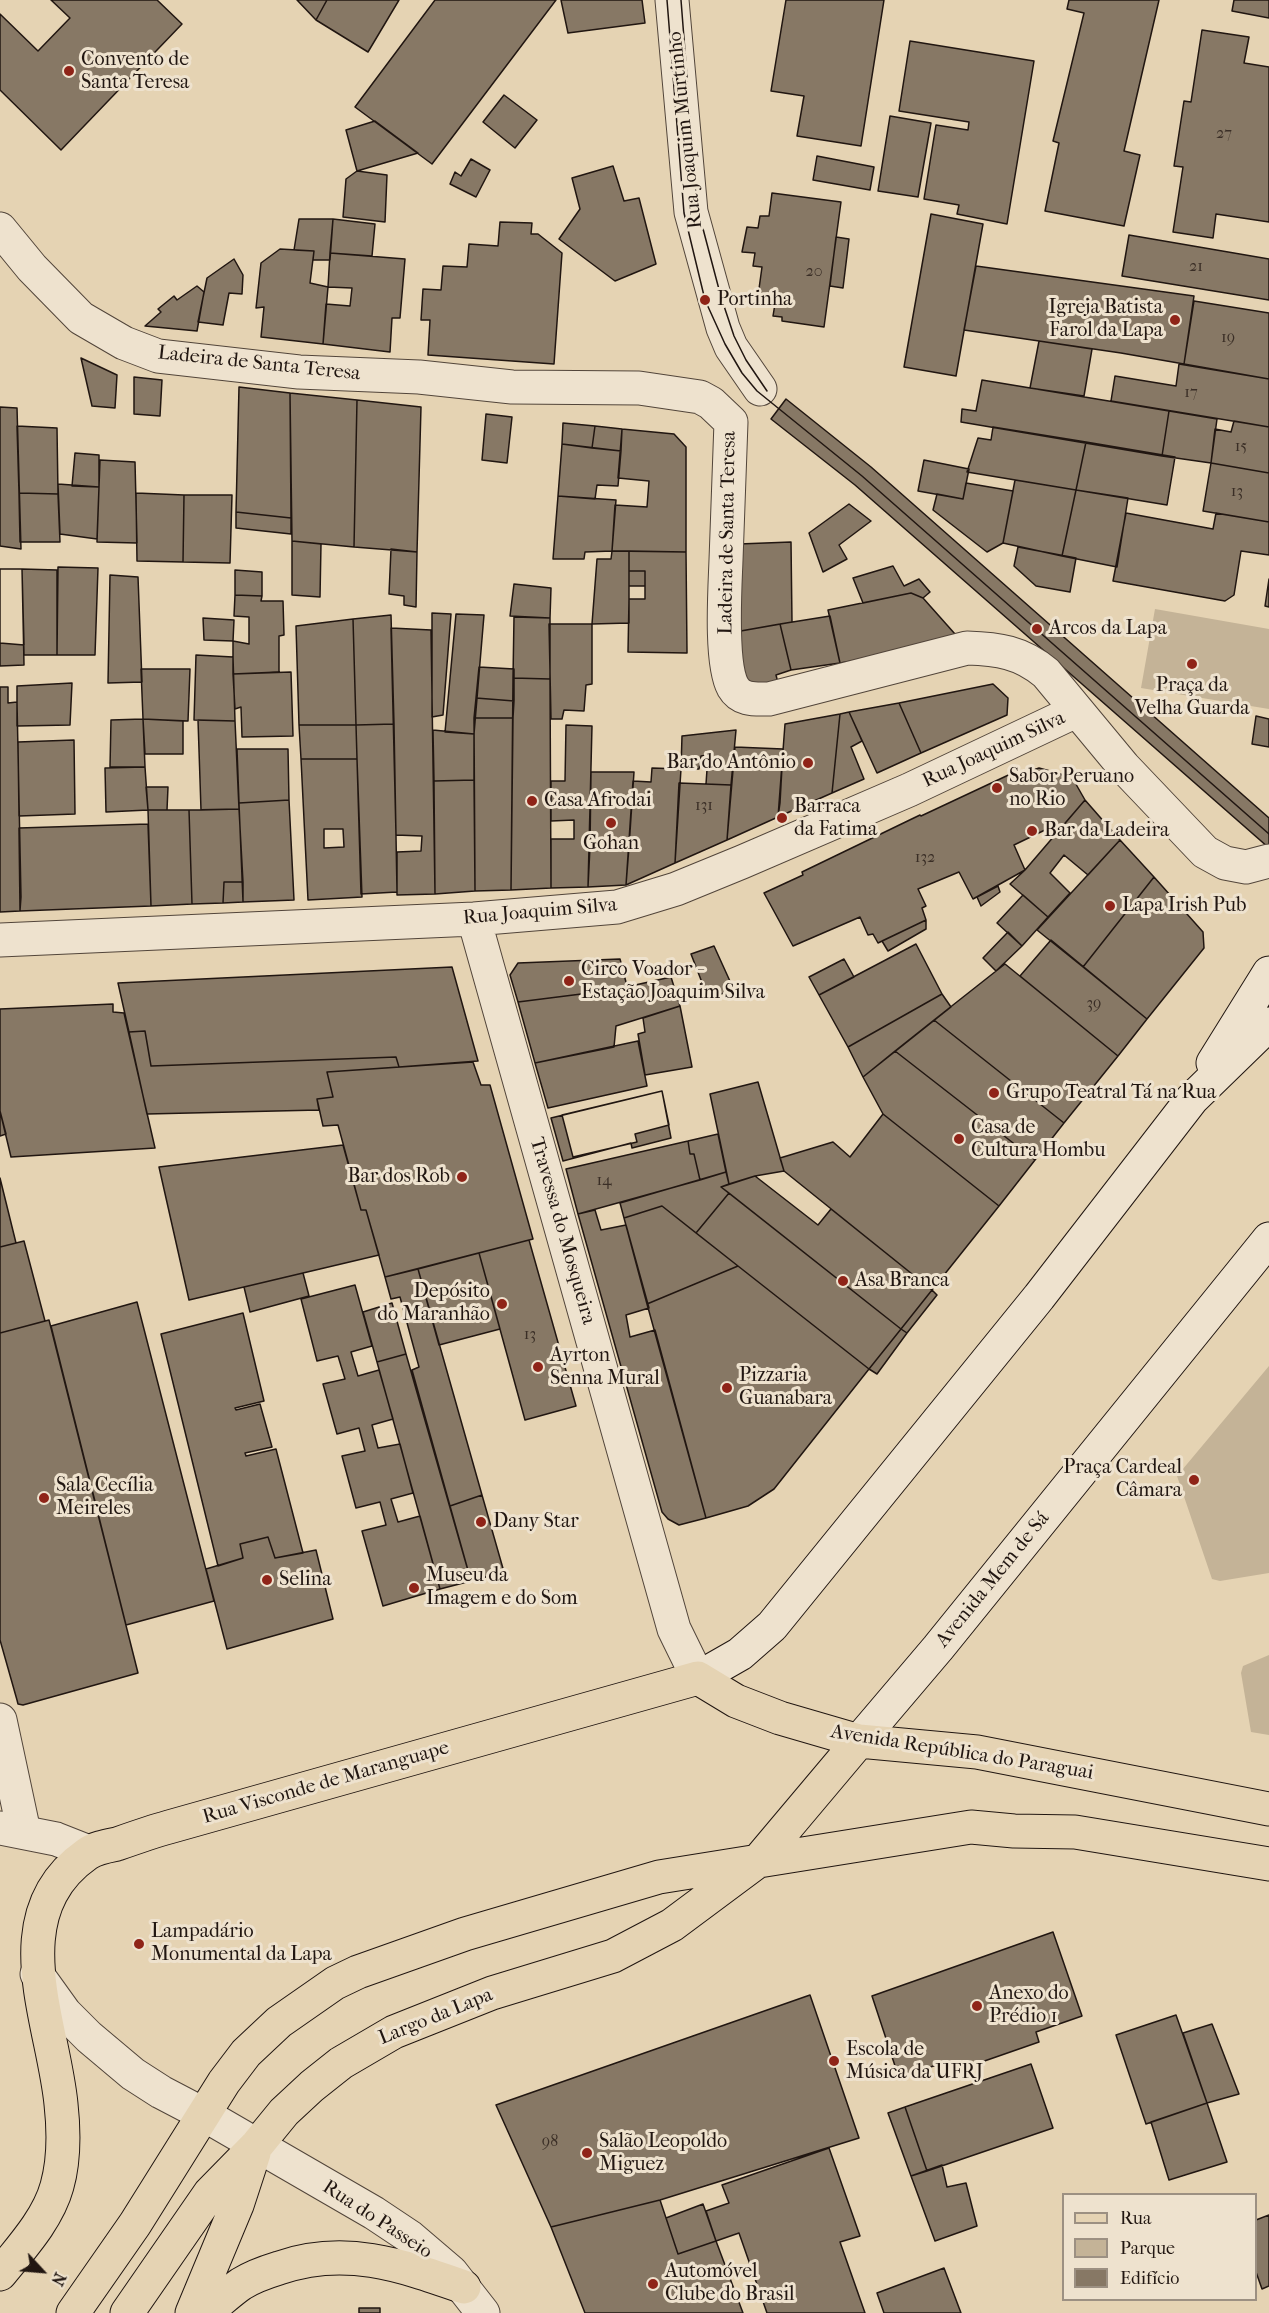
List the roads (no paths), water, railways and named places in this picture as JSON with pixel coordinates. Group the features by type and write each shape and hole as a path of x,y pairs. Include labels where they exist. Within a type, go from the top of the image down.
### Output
{"main road":[{"name":"Avenida República do Paraguai","path":"699,1678 736,1701 789,1721 859,1741 977,1752 1269,1809"},
{"name":"Rua Visconde de Maranguape","path":"0,2274 46,2211 57,2188 62,2163 61,2104 37,1974 37,1940 44,1909 62,1876 89,1852 180,1823 699,1678"},
{"name":"Avenida Mem de Sá","path":"758,1861 859,1741"},
{"path":"73,2313 135,2224 203,2114 246,2053 279,2022 335,1983 358,1972 465,1934 659,1877 971,1827 1014,1831 1075,1832 1269,1864"},
{"name":"Largo da Lapa","path":"127,2313 210,2193 257,2145 284,2112 312,2086 364,2048 445,2010 492,1993 586,1966 641,1943 672,1925 758,1861"},
{"path":"192,2313 234,2214 257,2145"},
{"path":"205,2313 242,2284 266,2272 300,2260 323,2257 368,2259 417,2271 473,2300"}],"street":[{"name":"Rua Joaquim Murtinho","path":"672,0 691,212 723,328 731,347 760,389"},
{"name":"Ladeira de Santa Teresa","path":"0,229 32,268 81,318 124,343 158,356 299,372 419,377 512,387 639,388 700,397 731,422 724,625 728,674 733,688 741,696 751,700 769,699 967,648 999,649 1018,655 1046,673 1124,767 1205,852 1225,863 1246,867 1269,861"},
{"name":"Rua Joaquim Silva","path":"0,940 474,919 617,907 676,889 909,790 1076,711"},
{"name":"Travessa do Mosqueira","path":"474,919 674,1629 699,1678"},
{"path":"699,1678 740,1654 772,1626 810,1581 1039,1297 1192,1099 1229,1035 1269,973"},
{"path":"1192,1099 1269,1024"},
{"name":"Avenida Mem de Sá","path":"859,1741 938,1648 1269,1239"},
{"path":"0,1720 12,1830 56,1839 89,1852"},
{"path":"37,1974 65,2013 89,2037 133,2074 257,2145"},
{"name":"Rua do Passeio","path":"257,2145 374,2213 410,2237 451,2272 473,2300"}],"tram line":[{"path":"667,0 684,213 705,300 725,344 742,373 757,391 862,476 1269,834"},
{"path":"681,0 697,206 721,297 734,336 746,360 767,391"}],"place":[{"name":"Convento de Santa Teresa","path":"69,71"},
{"name":"Portinha","path":"705,300"},
{"name":"Igreja Batista Farol da Lapa","path":"1175,320"},
{"name":"Arcos da Lapa","path":"1037,629"},
{"name":"Praça da Velha Guarda","path":"1192,664"},
{"name":"Bar do Antônio","path":"808,763"},
{"name":"Sabor Peruano no Rio","path":"997,788"},
{"name":"Casa Afrodai","path":"532,801"},
{"name":"Barraca da Fatima","path":"782,818"},
{"name":"Gohan","path":"611,823"},
{"name":"Bar da Ladeira","path":"1032,831"},
{"name":"Lapa Irish Pub","path":"1110,906"},
{"name":"Circo Voador - Estação Joaquim Silva","path":"569,981"},
{"name":"Grupo Teatral Tá na Rua","path":"994,1093"},
{"name":"Casa de Cultura Hombu","path":"959,1139"},
{"name":"Bar dos Rob","path":"462,1177"},
{"name":"Asa Branca","path":"843,1281"},
{"name":"Depósito do Maranhão","path":"502,1304"},
{"name":"Ayrton Senna Mural","path":"538,1367"},
{"name":"Pizzaria Guanabara","path":"727,1388"},
{"name":"Praça Cardeal Câmara","path":"1194,1480"},
{"name":"Sala Cecília Meireles","path":"44,1498"},
{"name":"Dany Star","path":"481,1522"},
{"name":"Selina","path":"267,1580"},
{"name":"Museu da Imagem e do Som","path":"414,1588"},
{"name":"Lampadário Monumental da Lapa","path":"139,1944"},
{"name":"Anexo do Prédio 1","path":"977,2006"},
{"name":"Escola de Música da UFRJ","path":"834,2061"},
{"name":"Salão Leopoldo Miguez","path":"587,2153"},
{"name":"Automóvel Clube do Brasil","path":"653,2284"}]}
